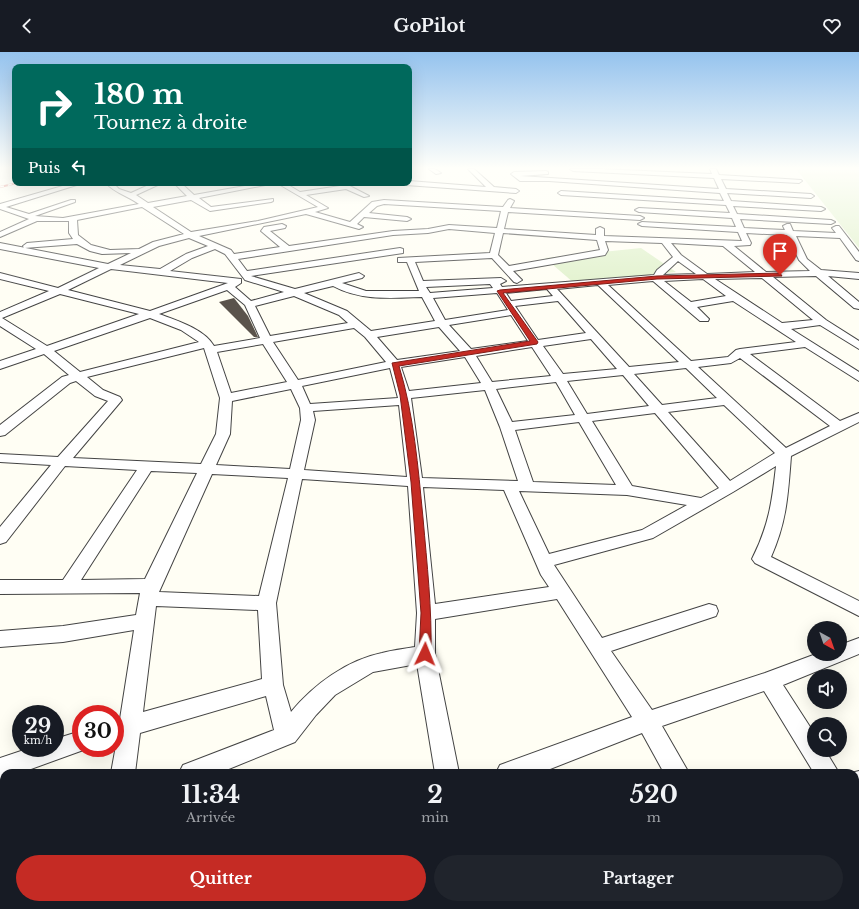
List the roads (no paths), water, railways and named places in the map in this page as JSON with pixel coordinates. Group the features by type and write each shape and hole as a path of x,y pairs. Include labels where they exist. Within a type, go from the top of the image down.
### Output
{"street":[{"path":"8,209 36,219 72,219 128,209"},
{"path":"27,216 48,209"},
{"path":"150,209 190,235 228,252 233,257 249,304 266,340 294,383 306,408 309,426 267,604 273,685 287,735"},
{"path":"240,209 258,223"},
{"path":"0,316 61,290 156,244 190,235 258,223 323,209"},
{"path":"351,225 370,209"},
{"path":"388,234 415,209"},
{"path":"491,209 556,213 692,227 842,236"},
{"path":"556,213 557,209"},
{"path":"233,257 289,250 388,234 428,231 449,227 500,231 556,213 578,209"},
{"path":"688,209 692,227 698,242"},
{"path":"556,213 600,238 747,243 731,209"},
{"path":"777,209 803,260 858,306"},
{"path":"821,209 858,257"},
{"path":"494,255 505,210"},
{"path":"644,240 640,210 831,222"},
{"path":"308,212 388,234"},
{"path":"362,216 407,218"},
{"path":"289,250 266,233 267,229 323,217"},
{"path":"0,235 36,219"},
{"path":"72,219 73,230 78,240"},
{"path":"508,269 602,253 604,250 600,238 600,226"},
{"path":"11,248 78,240 101,252 126,250 138,252"},
{"path":"664,240 678,257 735,298 778,327 859,377"},
{"path":"725,243 822,322 859,346"},
{"path":"0,246 109,267 241,280 296,293 343,313 358,324 394,364 404,398 415,482 426,613 425,654 446,769"},
{"path":"160,273 189,256 216,246"},
{"path":"0,365 150,314 241,280 400,251"},
{"path":"395,260 494,255 517,280 420,284"},
{"path":"657,278 660,272 678,257"},
{"path":"410,260 420,284 442,323 469,354 489,386 507,427 518,487 550,575 646,721 675,769"},
{"path":"332,282 338,286 363,292 400,295 426,295 500,291 657,278 819,274 859,276"},
{"path":"0,276 61,290 150,314 185,328 209,347 226,398 223,434 205,470 150,593 124,717"},
{"path":"249,304 359,276"},
{"path":"657,278 660,283 689,305 704,319"},
{"path":"493,282 559,378 627,490"},
{"path":"601,283 690,364 784,454"},
{"path":"550,287 594,335 728,489"},
{"path":"369,335 442,323 560,298"},
{"path":"689,305 735,298"},
{"path":"0,321 45,350 99,393 116,400 61,462 0,538"},
{"path":"778,327 822,322"},
{"path":"0,432 58,385 76,376 209,347 266,340 358,324"},
{"path":"226,398 294,383 394,364 469,354 534,342 594,335"},
{"path":"306,408 404,398 559,378 731,360 740,352 806,344"},
{"path":"740,352 852,424"},
{"path":"507,427 728,401"},
{"path":"545,561 647,534 728,489 784,454 852,424"},
{"path":"784,454 779,509 772,536 762,558 859,609"},
{"path":"0,458 415,482 627,490 703,503"},
{"path":"68,586 146,467"},
{"path":"0,587 68,586 267,604"},
{"path":"426,613 562,592"},
{"path":"598,647 709,610"},
{"path":"0,640 63,634 143,621"},
{"path":"847,651 859,646"},
{"path":"201,769 287,735 308,708 323,694 348,676 366,666 381,661 425,654"},
{"path":"536,769 646,721 769,681 821,661"},
{"path":"769,681 824,769"},
{"path":"124,726 273,685"},
{"path":"0,769 72,745"},
{"path":"123,757 123,769"}]}
